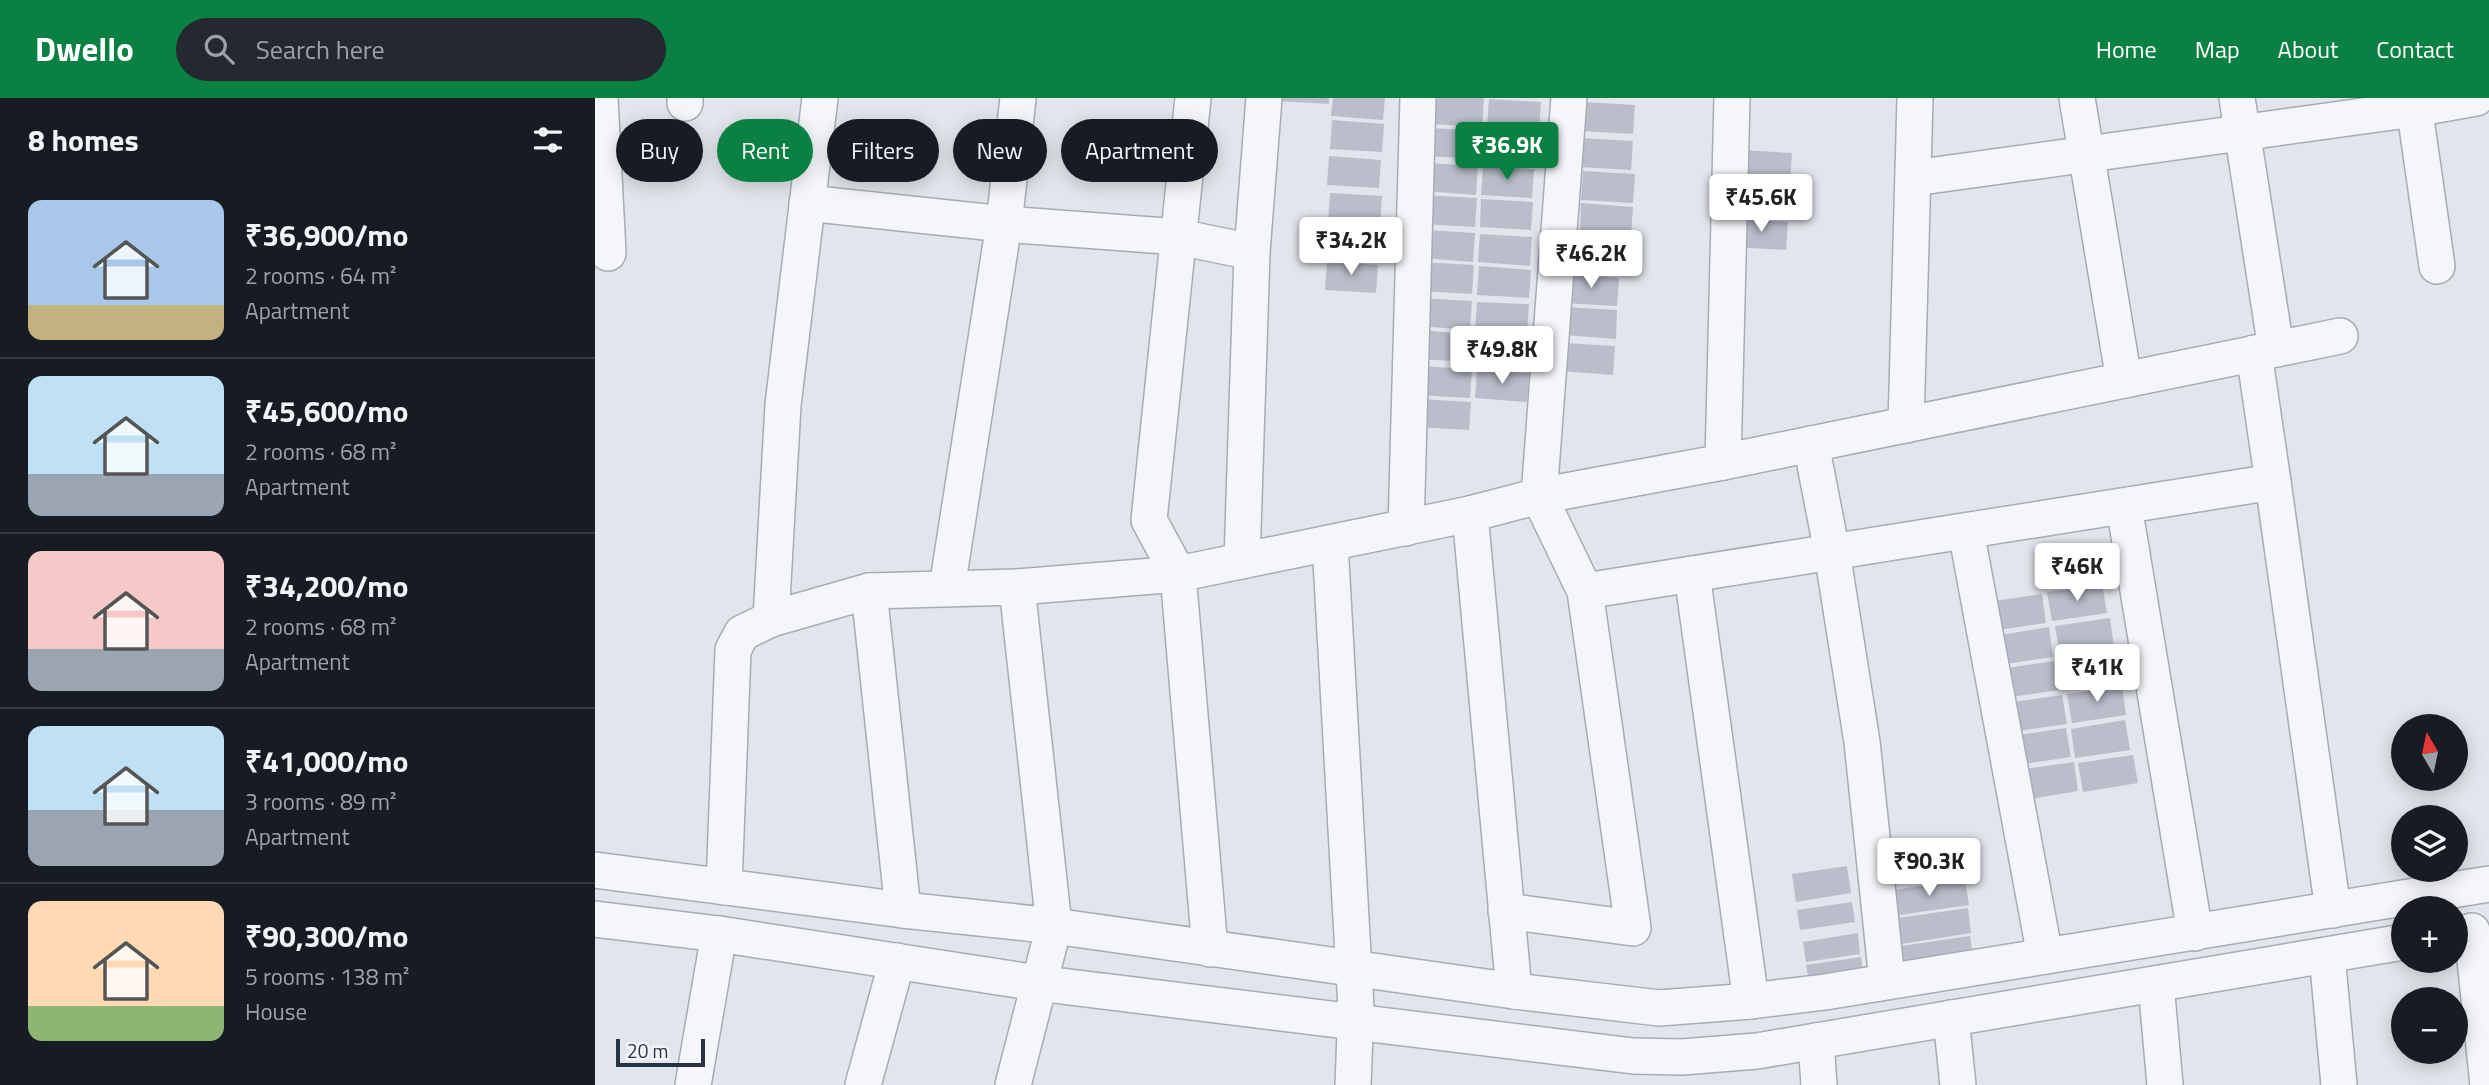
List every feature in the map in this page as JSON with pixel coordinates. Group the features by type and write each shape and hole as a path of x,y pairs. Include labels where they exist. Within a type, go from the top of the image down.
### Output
{"street":[{"path":"600,98 608,253"},
{"path":"771,619 783,405 820,98"},
{"path":"947,588 1004,224 1019,98"},
{"path":"1193,98 1149,520 1178,574 1210,949"},
{"path":"1242,561 1252,252 1264,98"},
{"path":"1406,528 1418,98"},
{"path":"1506,912 1633,928 1585,591 1539,496 1569,98"},
{"path":"1723,462 1732,98"},
{"path":"1906,425 1915,98"},
{"path":"2077,98 2124,380"},
{"path":"2237,98 2265,351 2273,482 2333,910"},
{"path":"1914,178 2242,133 2413,104 2476,98"},
{"path":"2413,104 2437,266"},
{"path":"807,203 1004,224 1179,237 1252,252"},
{"path":"724,887 733,650 742,633 771,619 869,591 1017,587 1178,574 1406,528 1539,496 1723,462 2340,335"},
{"path":"1811,444 1832,552 1862,742 1887,980"},
{"path":"1585,591 2273,482"},
{"path":"2124,506 2195,933"},
{"path":"1470,514 1514,991"},
{"path":"1966,531 2045,956"},
{"path":"1330,543 1355,996 1353,1085"},
{"path":"1692,574 1751,1001"},
{"path":"1013,1085 1046,954 1017,587"},
{"path":"869,591 903,910"},
{"path":"595,870 903,910 1046,954 1355,996 1633,1056 1682,1057 1744,1052 1826,1019 1887,980 2195,933 2233,948 2327,955 2391,944"},
{"path":"595,919 719,934 897,961 1210,949 1355,996 1514,991 1659,1008 1751,1001 1826,1019 1951,1018 2156,984 2233,948 2333,910 2489,884"},
{"path":"2472,931 2488,1085"},
{"path":"694,1085 719,934"},
{"path":"2327,955 2339,1085"},
{"path":"863,1085 897,961"},
{"path":"2156,984 2165,1085"},
{"path":"1951,1018 1958,1085"},
{"path":"1819,1085 1826,1019"}],"building":[{"path":"1277,98 1329,98 1329,104 1277,101"},
{"path":"1333,98 1385,98 1383,120 1331,116"},
{"path":"1432,98 1484,98 1482,127 1430,124"},
{"path":"1489,99 1541,102 1539,131 1487,127"},
{"path":"1583,102 1635,105 1633,134 1581,131"},
{"path":"1332,120 1384,124 1382,152 1330,149"},
{"path":"1431,128 1483,131 1481,159 1429,156"},
{"path":"1488,131 1540,134 1538,163 1486,160"},
{"path":"1581,138 1633,141 1631,170 1579,167"},
{"path":"1740,150 1792,153 1790,182 1738,179"},
{"path":"1329,156 1381,160 1379,188 1327,185"},
{"path":"1426,163 1478,166 1476,195 1424,191"},
{"path":"1483,166 1534,169 1532,198 1481,195"},
{"path":"1583,171 1635,174 1633,203 1581,200"},
{"path":"1739,183 1791,186 1789,214 1737,211"},
{"path":"1330,193 1382,196 1380,225 1328,222"},
{"path":"1424,195 1477,198 1475,227 1423,224"},
{"path":"1481,199 1533,202 1531,230 1480,227"},
{"path":"1581,203 1633,207 1631,235 1580,232"},
{"path":"1736,219 1788,222 1786,250 1734,247"},
{"path":"1329,225 1381,229 1379,257 1327,254"},
{"path":"1424,230 1475,233 1473,262 1421,258"},
{"path":"1480,234 1532,237 1530,266 1478,262"},
{"path":"1579,239 1631,243 1629,271 1577,268"},
{"path":"1327,261 1378,265 1376,293 1325,290"},
{"path":"1422,262 1474,265 1472,294 1420,291"},
{"path":"1479,266 1531,270 1529,298 1477,295"},
{"path":"1566,274 1619,278 1617,306 1564,303"},
{"path":"1420,298 1472,301 1470,330 1418,326"},
{"path":"1477,302 1529,304 1527,333 1475,330"},
{"path":"1565,307 1617,310 1616,339 1564,335"},
{"path":"1419,330 1471,334 1469,362 1417,359"},
{"path":"1475,334 1527,337 1526,365 1474,362"},
{"path":"1563,343 1615,346 1613,375 1561,371"},
{"path":"1420,366 1472,369 1470,398 1418,395"},
{"path":"1477,370 1529,373 1527,402 1475,398"},
{"path":"1419,399 1471,402 1469,430 1417,427"},
{"path":"2099,549 2103,578 2049,586 2044,557"},
{"path":"2102,584 2107,613 2052,621 2047,592"},
{"path":"2042,594 2046,623 1992,631 1987,602"},
{"path":"2110,618 2114,647 2060,656 2055,626"},
{"path":"2049,627 2053,657 1999,665 1995,636"},
{"path":"2114,652 2119,681 2064,689 2059,660"},
{"path":"2054,661 2059,690 2004,698 2000,669"},
{"path":"2122,686 2126,715 2072,723 2067,694"},
{"path":"2062,695 2067,724 2012,732 2007,703"},
{"path":"2125,720 2130,750 2075,758 2071,729"},
{"path":"2066,728 2071,757 2016,765 2012,736"},
{"path":"2133,755 2138,783 2083,792 2078,763"},
{"path":"2074,762 2078,791 2024,800 2019,770"},
{"path":"1847,866 1851,893 1796,902 1792,874"},
{"path":"1965,879 1969,905 1892,916 1888,891"},
{"path":"1852,902 1855,922 1800,930 1797,910"},
{"path":"1968,908 1971,933 1895,945 1891,919"},
{"path":"1858,933 1860,954 1806,962 1803,942"},
{"path":"1970,936 1974,961 1897,973 1894,947"},
{"path":"1861,957 1864,977 1810,986 1806,965"}]}
